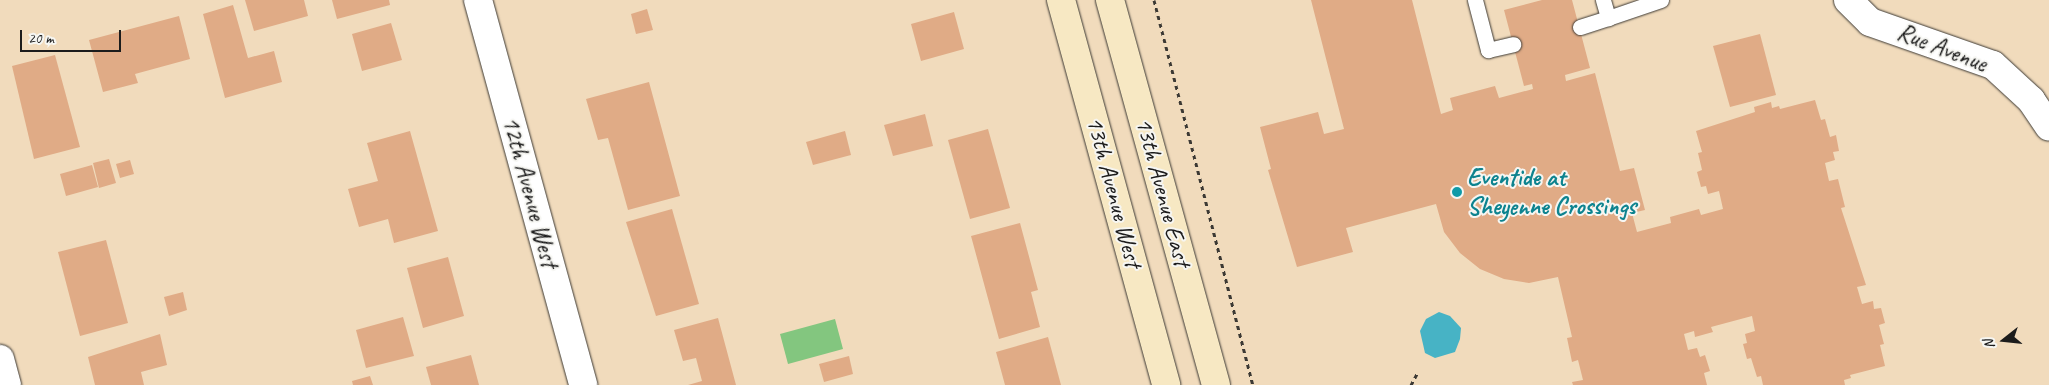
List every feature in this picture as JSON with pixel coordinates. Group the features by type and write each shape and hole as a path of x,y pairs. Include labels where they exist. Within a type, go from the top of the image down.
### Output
{"main road":[{"name":"13th Avenue West","path":"1061,0 1166,385"},
{"name":"13th Avenue East","path":"1110,0 1216,385"}],"street":[{"name":"12th Avenue West","path":"478,0 582,385"},
{"name":"Rue Avenue","path":"1848,0 1870,22 1992,65 2031,100 2049,127"},
{"path":"0,359 7,385"}],"lane":[{"path":"1475,0 1488,50 1514,44"},
{"path":"1603,0 1608,18"},
{"path":"1580,27 1661,0"}],"path":[{"path":"1154,0 1253,385"},
{"path":"1411,385 1418,372"}],"green space":[{"path":"835,319 843,349 788,364 780,334"}],"water":[{"path":"1439,312 1450,316 1461,328 1460,339 1455,352 1435,358 1425,353 1420,331 1426,319"}],"building":[{"path":"245,0 304,0 308,16 254,31"},
{"path":"332,0 389,0 390,5 337,19"},
{"name":"Eventide at Sheyenne Crossings","path":"1311,0 1412,0 1441,114 1453,110 1450,98 1495,86 1499,98 1533,89 1532,84 1524,86 1504,10 1542,0 1572,0 1590,68 1565,75 1566,81 1595,73 1620,171 1634,168 1645,210 1632,213 1637,232 1671,223 1670,217 1699,209 1701,215 1723,209 1719,191 1708,194 1706,186 1701,187 1697,172 1702,170 1698,153 1702,152 1696,131 1755,112 1754,107 1771,102 1772,108 1779,106 1780,109 1815,100 1821,120 1825,119 1830,137 1836,135 1839,151 1833,152 1835,160 1825,163 1829,181 1838,179 1845,207 1841,208 1866,285 1857,287 1862,304 1873,301 1874,309 1881,308 1885,323 1879,325 1884,344 1880,345 1885,366 1850,375 1851,378 1844,380 1845,385 1763,385 1761,376 1757,377 1751,358 1747,359 1743,344 1747,343 1745,334 1755,331 1752,316 1711,327 1713,332 1695,337 1694,331 1684,334 1688,350 1697,348 1700,357 1705,355 1710,371 1704,373 1707,385 1573,385 1572,382 1583,380 1578,360 1572,362 1567,338 1572,337 1558,277 1529,283 1504,279 1480,269 1460,253 1444,232 1436,204 1346,228 1353,252 1297,267 1268,170 1271,169 1260,127 1318,112 1324,134 1344,129"},
{"path":"233,5 248,58 274,51 282,82 225,98 203,14"},
{"path":"647,9 653,30 636,34 631,14"},
{"path":"954,12 964,49 921,61 911,24"},
{"path":"179,16 190,59 135,74 138,83 103,92 89,40"},
{"path":"391,23 402,60 362,71 352,34"},
{"path":"1760,34 1776,95 1730,107 1713,46"},
{"path":"55,55 80,147 34,159 12,66"},
{"path":"649,82 680,196 628,210 608,138 598,140 586,99"},
{"path":"925,114 933,146 893,156 884,125"},
{"path":"988,129 1010,208 970,219 948,140"},
{"path":"410,131 438,231 394,243 388,219 359,227 348,189 378,181 367,143"},
{"path":"845,131 851,155 813,165 806,142"},
{"path":"109,159 116,183 99,188 93,163"},
{"path":"130,160 134,174 120,178 116,164"},
{"path":"92,165 98,187 66,196 60,174"},
{"path":"672,209 699,304 656,316 626,222"},
{"path":"1020,223 1038,290 1031,292 1040,327 999,339 971,236"},
{"path":"106,240 128,323 80,336 58,252"},
{"path":"448,257 464,316 423,328 407,268"},
{"path":"183,292 187,310 169,316 164,297"},
{"path":"403,317 414,356 366,368 356,330"},
{"path":"718,318 736,385 688,385 702,381 696,358 683,361 674,330"},
{"path":"160,334 167,365 141,372 144,385 95,385 88,357"},
{"path":"1048,337 1061,385 1005,385 996,352"},
{"path":"471,355 479,385 431,385 426,367"},
{"path":"849,356 853,374 824,382 819,364"},
{"path":"370,376 373,385 353,385 352,381"}],"place":[{"name":"Eventide at Sheyenne Crossings","path":"1457,192"}]}
